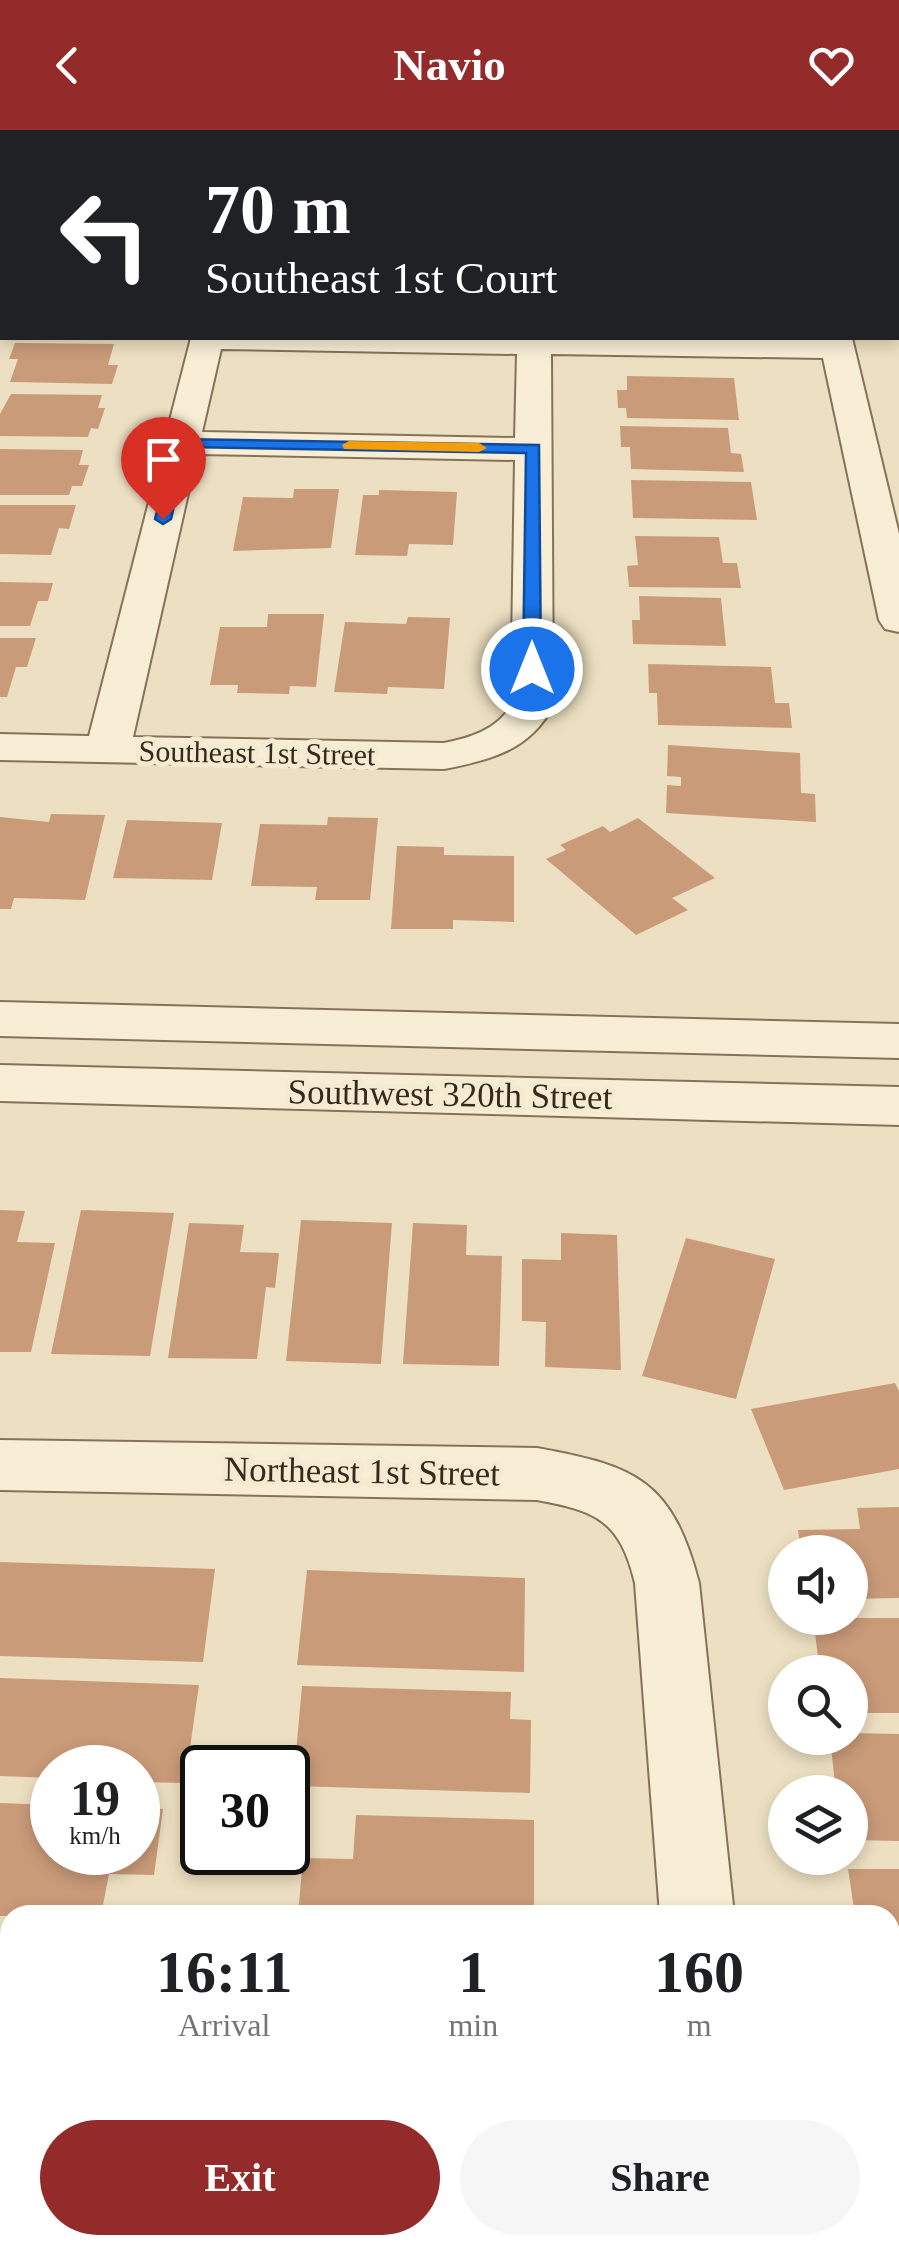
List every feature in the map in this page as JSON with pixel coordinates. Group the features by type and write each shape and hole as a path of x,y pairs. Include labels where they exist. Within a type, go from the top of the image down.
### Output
{"street":[{"path":"108,749 207,340"},
{"path":"182,442 534,448 534,340 628,345 838,343 899,620"},
{"name":"Southeast 1st Street","path":"0,747 444,756 478,748 510,734 532,706 534,448"},
{"name":"Southwest 320th Street","path":"0,1019 899,1041"},
{"name":"Southwest 320th Street","path":"0,1083 899,1106"},
{"name":"Northeast 1st Street","path":"0,1465 537,1474 597,1485 637,1512 658,1551 667,1583 696,1905"}],"building":[{"path":"15,343 114,344 108,365 118,365 112,384 10,382 18,359 9,359"},
{"path":"627,376 734,378 739,420 627,418 626,408 618,408 617,390 627,390"},
{"path":"11,394 102,395 98,408 105,408 98,429 91,428 88,437 0,436 0,414"},
{"path":"620,426 728,428 731,453 741,454 744,472 631,469 630,447 621,447"},
{"path":"0,449 83,450 79,465 89,465 82,486 72,486 69,495 0,495"},
{"path":"631,480 751,482 757,520 633,518"},
{"path":"294,489 339,489 331,548 233,551 243,497 293,498"},
{"path":"379,490 457,492 453,545 409,544 407,556 355,555 363,495 379,495"},
{"path":"0,505 76,505 69,529 59,528 51,555 0,554"},
{"path":"635,536 719,537 723,563 737,563 741,588 629,587 627,566 638,565"},
{"path":"0,582 53,583 48,601 38,601 30,626 0,626"},
{"path":"639,596 721,598 726,646 633,644 632,620 640,620"},
{"path":"268,614 324,614 316,687 290,686 289,694 237,693 238,685 210,685 220,627 267,627"},
{"path":"408,617 450,618 444,689 388,687 387,694 334,692 345,622 406,624"},
{"path":"0,638 36,638 27,667 16,667 7,697 0,697"},
{"path":"648,664 771,667 775,703 789,703 792,728 658,725 657,693 649,693"},
{"path":"668,745 800,753 801,793 815,794 816,822 666,813 667,785 681,786 681,777 667,776"},
{"path":"51,814 105,815 85,900 14,898 11,909 0,909 0,817 49,822"},
{"path":"328,817 378,818 370,900 315,900 317,887 251,886 260,824 327,825"},
{"path":"638,818 715,878 672,898 688,910 636,935 546,859 566,850 560,845 603,826 610,832"},
{"path":"127,820 222,823 212,880 113,878"},
{"path":"397,846 444,847 444,855 514,856 514,922 453,920 453,929 391,929"},
{"path":"0,1210 25,1211 17,1242 55,1243 31,1352 0,1352"},
{"path":"81,1210 174,1213 150,1356 51,1354"},
{"path":"301,1220 392,1223 381,1364 286,1361"},
{"path":"189,1223 244,1225 240,1252 279,1253 275,1288 266,1287 257,1359 168,1358"},
{"path":"413,1223 467,1225 466,1255 502,1256 499,1366 403,1364"},
{"path":"561,1233 617,1235 621,1370 545,1367 546,1322 522,1321 522,1259 561,1260"},
{"path":"686,1238 775,1259 736,1399 642,1376"},
{"path":"895,1383 899,1391 899,1469 784,1490 751,1409"},
{"path":"899,1507 899,1598 868,1599 868,1535 799,1535 798,1530 860,1529 857,1508"},
{"path":"0,1562 215,1569 203,1662 0,1656"},
{"path":"307,1570 525,1578 524,1672 297,1665"},
{"path":"868,1618 899,1618 899,1713 868,1713 868,1655 818,1655 815,1635 868,1635"},
{"path":"0,1678 199,1685 190,1745 180,1745 180,1783 160,1782 160,1745 30,1745 30,1777 0,1776"},
{"path":"302,1686 511,1692 510,1719 531,1720 530,1793 310,1787 310,1745 297,1745"},
{"path":"868,1733 899,1734 899,1841 868,1840 868,1775 834,1775 832,1755 868,1755"},
{"path":"0,1803 30,1804 30,1875 109,1875 103,1905 0,1905"},
{"path":"356,1815 534,1820 534,1905 299,1905 302,1875 310,1875 310,1858 353,1859"},
{"path":"868,1869 899,1869 899,1905 853,1905 849,1875 868,1875"}],"slow traffic":[{"path":"349,445 479,448"}],"route":[{"path":"163,519 182,442 534,448 532,669"}]}
